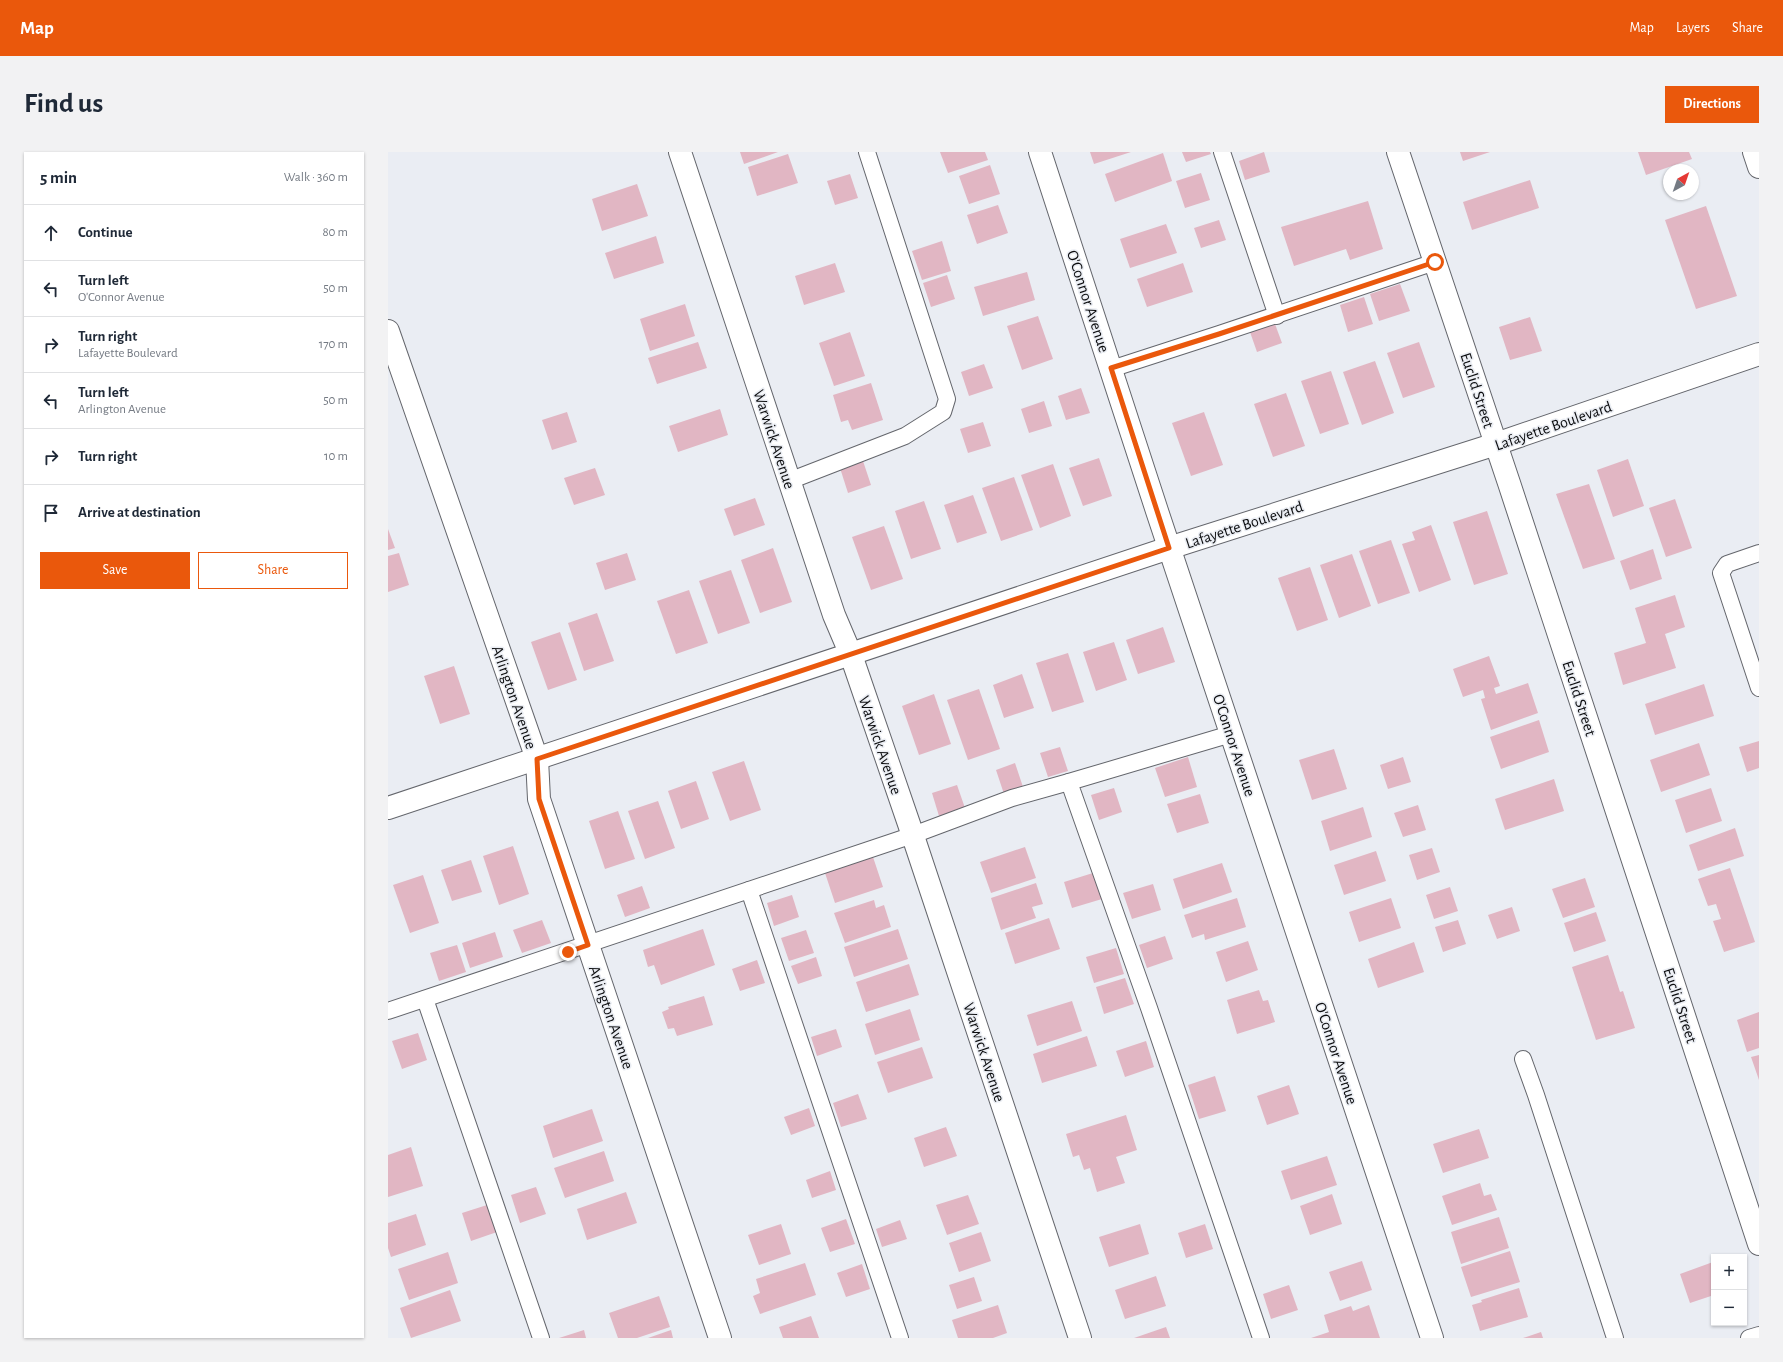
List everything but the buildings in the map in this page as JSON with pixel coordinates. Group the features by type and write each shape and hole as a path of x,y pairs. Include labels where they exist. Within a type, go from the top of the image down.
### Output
{"street":[{"name":"Warwick Avenue","path":"680,152 834,615 851,655 913,835 1080,1338"},
{"name":"O'Connor Avenue","path":"1040,152 1169,548 1432,1338"},
{"name":"Euclid Street","path":"1398,152 1496,444 1759,1244"},
{"path":"1754,152 1759,166"},
{"name":"Arlington Avenue","path":"388,331 537,759 539,799 720,1338"},
{"name":"Lafayette Boulevard","path":"388,808 1169,548 1496,444 1759,354"}],"lane":[{"path":"789,481 905,436 943,412 947,399 867,152"},
{"path":"1222,152 1276,316"},
{"path":"1111,368 1276,316 1435,262"},
{"path":"1759,553 1727,564 1721,573 1759,688"},
{"path":"388,1011 425,1000 913,835 1012,798 1231,734"},
{"path":"1069,782 1177,1091 1261,1338"},
{"path":"749,890 900,1338"},
{"path":"425,1000 541,1338"},
{"path":"1523,1059 1615,1338"},
{"path":"1749,1338 1759,1335"}],"route":[{"path":"568,952 588,945 539,799 537,759 1169,548 1111,368 1219,334 1435,262"}]}
